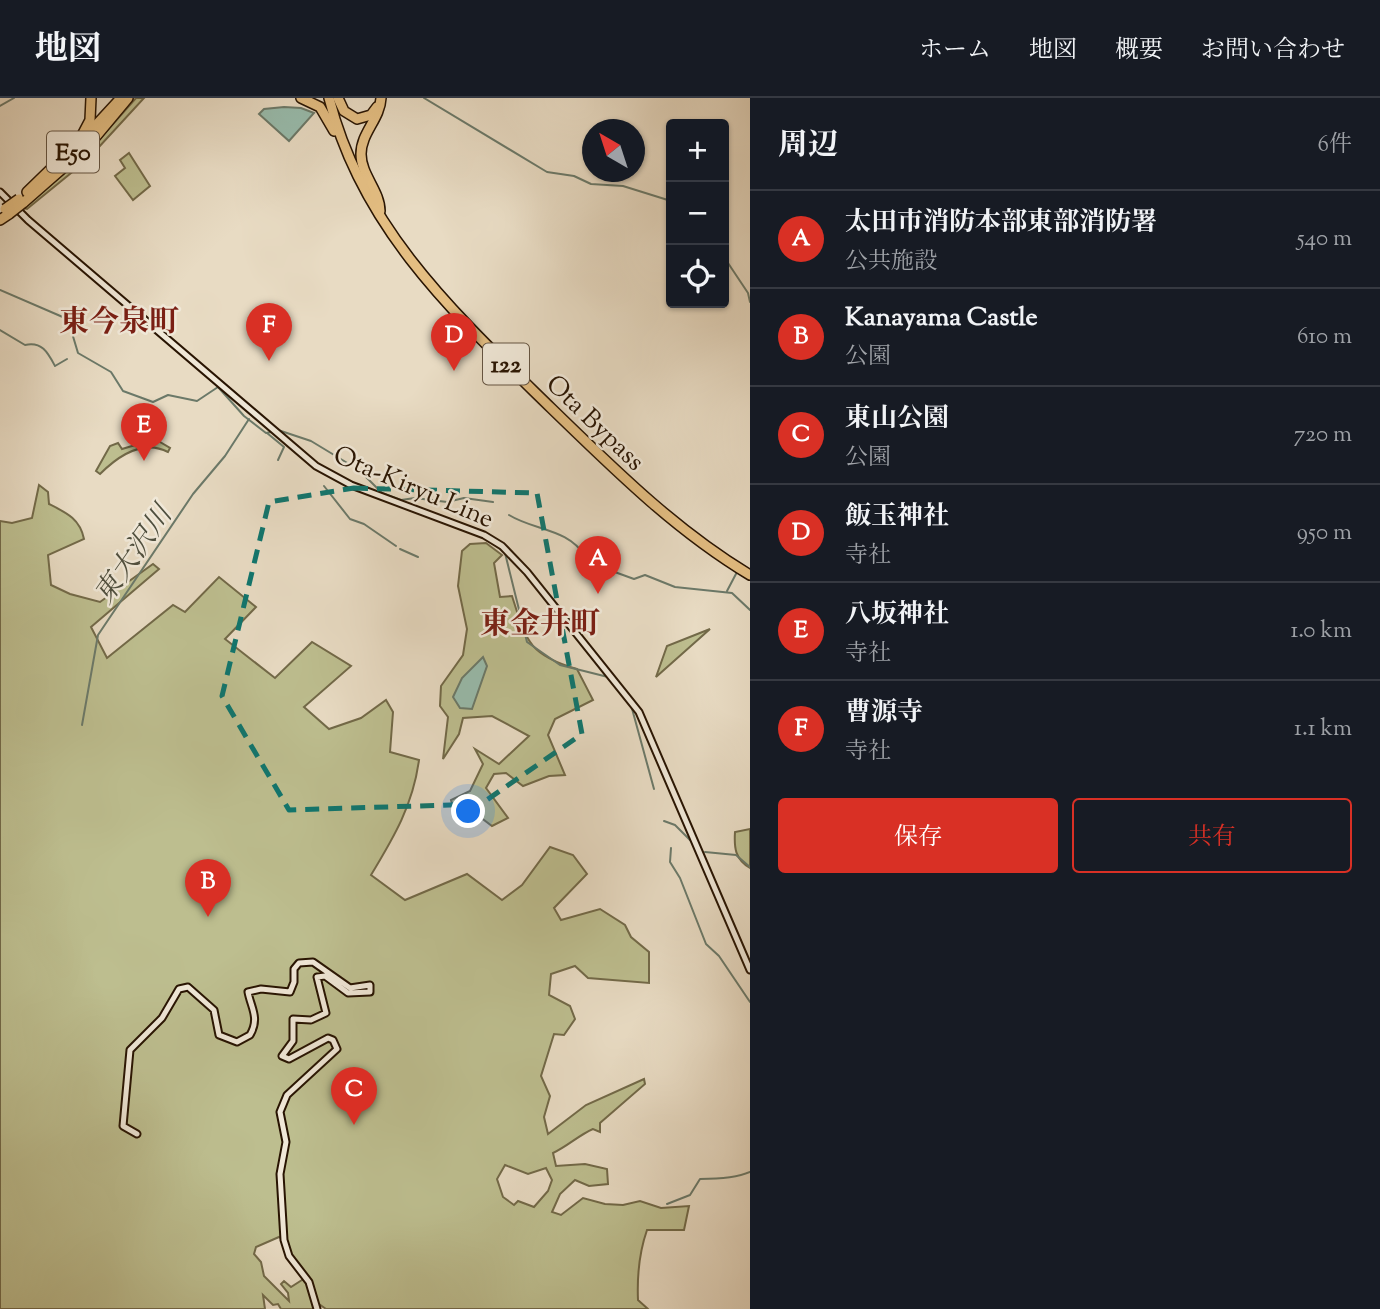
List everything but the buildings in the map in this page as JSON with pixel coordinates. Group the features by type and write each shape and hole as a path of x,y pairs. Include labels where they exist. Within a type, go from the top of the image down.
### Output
{"highway":[{"path":"27,192 85,131 92,112 91,98"},
{"name":"E50","path":"21,201 27,192 78,147 121,98"},
{"name":"E50","path":"0,220 5,212 88,146 131,98"},
{"path":"301,98 314,103 326,115 357,175"},
{"path":"333,98 347,114 360,119 374,112 380,98"},
{"name":"Ota Bypass","path":"333,98 357,175 391,237 453,312 647,500 699,542 750,573"},
{"name":"Ota Bypass","path":"333,98 354,156 380,211 431,281 608,458 674,519 750,573"},
{"path":"380,98 379,111 364,137 361,155 380,211"}],"main road":[{"name":"Ota-Kiryu Line","path":"0,192 36,228 316,466 351,485 477,531 514,558 639,712 750,970"},
{"path":"136,1134 123,1126 130,1050 162,1018 179,989 188,987 198,993 215,1012 219,1035 237,1042 250,1035 256,1023 248,992 261,989 290,992 294,982 293,968 299,963 313,962 350,988 370,985 370,992 352,994 325,976 317,978 326,1013 311,1020 293,1019 293,1041 282,1056 289,1059 328,1038 333,1040 337,1049 287,1095 279,1112 286,1142 280,1174 286,1248 309,1282 317,1309"}],"highlighted area":[{"path":"354,488 537,493 582,734 481,804 289,810 222,696 269,502"}],"shaded area":[{"path":"136,98 144,98 87,160 27,209 22,208 82,159"},
{"path":"301,108 314,113 289,141 259,114 264,109"},
{"path":"129,153 150,186 133,200 115,176 125,168 120,160"},
{"path":"155,439 170,448 168,452 149,447 131,451 100,474 96,471 110,446 118,443 122,449"},
{"path":"39,485 48,492 49,504 67,514 82,532 84,539 48,555 51,585 70,594 100,602 153,564 159,569 91,627 107,658 173,605 185,612 219,577 256,607 225,639 275,678 312,642 351,666 304,707 329,729 361,718 386,700 393,712 390,752 419,760 407,806 395,834 371,875 405,900 467,874 502,900 522,885 550,847 573,855 587,874 554,908 561,920 600,909 625,925 631,937 649,952 649,983 588,978 575,966 551,974 549,995 570,1006 575,1019 564,1035 554,1034 541,1076 550,1096 544,1117 548,1134 586,1105 644,1079 645,1084 600,1123 600,1132 593,1129 553,1153 556,1166 585,1164 607,1169 608,1184 589,1186 575,1180 560,1194 552,1212 561,1215 583,1198 605,1204 623,1205 640,1201 661,1208 689,1206 684,1230 647,1230 640,1256 638,1300 648,1309 326,1309 319,1304 314,1305 314,1309 281,1309 278,1304 273,1305 263,1295 265,1309 0,1309 0,521 12,523 32,518","holes":["505,1165 528,1174 546,1168 552,1180 548,1191 534,1207 518,1201 514,1205 503,1197 497,1179","279,1237 285,1241 286,1248 305,1278 291,1287 284,1281 281,1284 288,1293 289,1301 264,1276 261,1262 254,1254 256,1247"]},
{"path":"486,543 502,555 494,563 500,597 512,596 531,644 548,658 577,669 593,700 555,719 548,735 565,775 549,776 523,786 506,773 494,774 486,788 508,818 492,826 480,817 455,814 451,800 470,791 483,764 475,749 499,764 529,736 492,716 463,718 459,734 443,759 448,717 440,706 441,686 463,655 467,629 458,586 462,551 470,544"},
{"path":"710,629 656,677 667,646"},
{"path":"483,657 487,666 472,709 460,708 453,697 462,678"},
{"path":"750,829 750,868 738,857 735,832"}],"waterway":[{"path":"0,106 14,98"},
{"path":"424,98 547,172 574,176 591,184 623,186 666,199"},
{"path":"729,264 748,293 750,302"},
{"path":"0,290 65,318"},
{"path":"69,323 78,353 111,372 123,391 153,402 168,395 197,401 218,387 244,416 266,433 271,432"},
{"path":"0,330 25,345 40,346 55,366 67,359"},
{"name":"東大沢川","path":"82,725 98,635 193,494 225,456 249,419"},
{"path":"278,430 311,441 349,464"},
{"path":"267,433 284,447 278,460"},
{"path":"365,476 382,493 401,500 415,498 447,502 464,498 493,502"},
{"path":"324,486 350,519 364,524 396,546"},
{"path":"509,515 560,535 578,547 585,556 599,560 612,571 634,579 645,575 675,587 732,593 750,610"},
{"path":"477,535 488,540"},
{"path":"495,545 505,553 527,642 560,665 608,677"},
{"path":"400,549 418,557"},
{"path":"727,591 737,572"},
{"path":"741,575 750,580"},
{"path":"631,705 654,789"},
{"path":"664,821 675,825 693,843"},
{"path":"671,848 670,862 680,878 706,944 719,956 750,1002"},
{"path":"705,852 736,855 750,867"},
{"path":"667,1204 690,1195 700,1179 732,1177 750,1172"}],"place":[{"name":"曹源寺","path":"269,361"},
{"name":"飯玉神社","path":"454,371"},
{"name":"八坂神社","path":"144,461"},
{"name":"太田市消防本部東部消防署","path":"598,594"},
{"name":"Kanayama Castle","path":"208,917"},
{"name":"東山公園","path":"354,1125"}],"district":[{"name":"東今泉町","path":"119,321"},
{"name":"東金井町","path":"540,623"}]}
